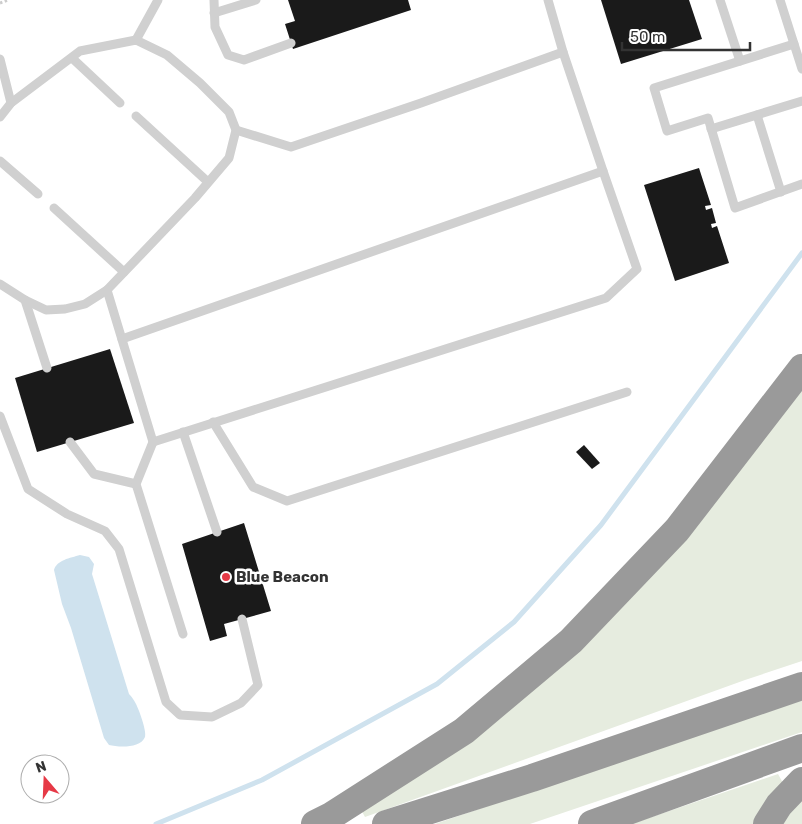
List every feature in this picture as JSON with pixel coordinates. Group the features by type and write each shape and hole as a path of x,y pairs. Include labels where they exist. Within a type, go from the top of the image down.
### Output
{"highway":[{"path":"315,824 331,816 464,731 571,641 677,530 802,368"},
{"path":"386,824 532,778 802,686"},
{"path":"592,824 802,748"},
{"path":"768,824 779,804 802,781"}],"lane":[{"path":"136,40 158,0"},
{"path":"214,0 215,27 228,55 244,60 291,43"},
{"path":"214,13 256,0"},
{"path":"153,442 606,298 637,269 563,52 548,0"},
{"path":"720,0 740,61"},
{"path":"780,0 802,69"},
{"path":"0,117 11,103 80,51 136,40 167,55 200,83 229,112 236,130 230,158 107,290 85,304 65,309 46,310 25,300 0,284"},
{"path":"794,44 654,88 667,131 708,118 735,208 802,184"},
{"path":"236,130 291,147 563,52"},
{"path":"72,58 120,102"},
{"path":"0,59 11,103"},
{"path":"711,129 802,101"},
{"path":"757,115 781,192"},
{"path":"136,116 208,182"},
{"path":"0,161 38,194"},
{"path":"122,339 603,171"},
{"path":"54,208 124,272"},
{"path":"107,290 153,442 136,484 182,634"},
{"path":"25,300 47,368"},
{"path":"213,422 253,487 287,501 627,392"},
{"path":"0,416 28,489 68,514 105,531 119,549 166,702 180,715 212,717 241,703 258,685 242,619"},
{"path":"182,432 217,532"},
{"path":"70,442 94,474 136,484"}],"path":[{"path":"0,2 8,0"}],"shaded area":[{"path":"802,383 802,661 365,817 359,806 449,752"},
{"path":"802,698 802,732 530,824 435,824"},
{"path":"778,774 783,783 764,805 753,824 631,824"},
{"path":"802,791 802,824 777,824"}],"water":[{"path":"80,555 89,557 94,564 92,574 129,694 136,704 144,726 145,737 139,744 123,747 109,745 104,738 62,604 54,570 61,562"}],"building":[{"path":"288,0 408,0 411,10 293,49 285,24 295,21"},
{"path":"601,0 689,0 702,39 621,64"},
{"path":"699,168 711,205 705,206 706,210 712,208 716,223 711,224 712,228 717,226 729,263 675,281 644,185"},
{"path":"110,349 134,423 37,452 15,378"},
{"path":"584,445 600,463 592,469 576,452"},
{"name":"Blue Beacon","path":"244,523 271,611 224,624 227,636 210,641 182,544"}],"waterway":[{"path":"156,824 262,780 437,684 514,622 601,525 802,253"}],"place":[{"name":"Blue Beacon","path":"226,577"}]}
